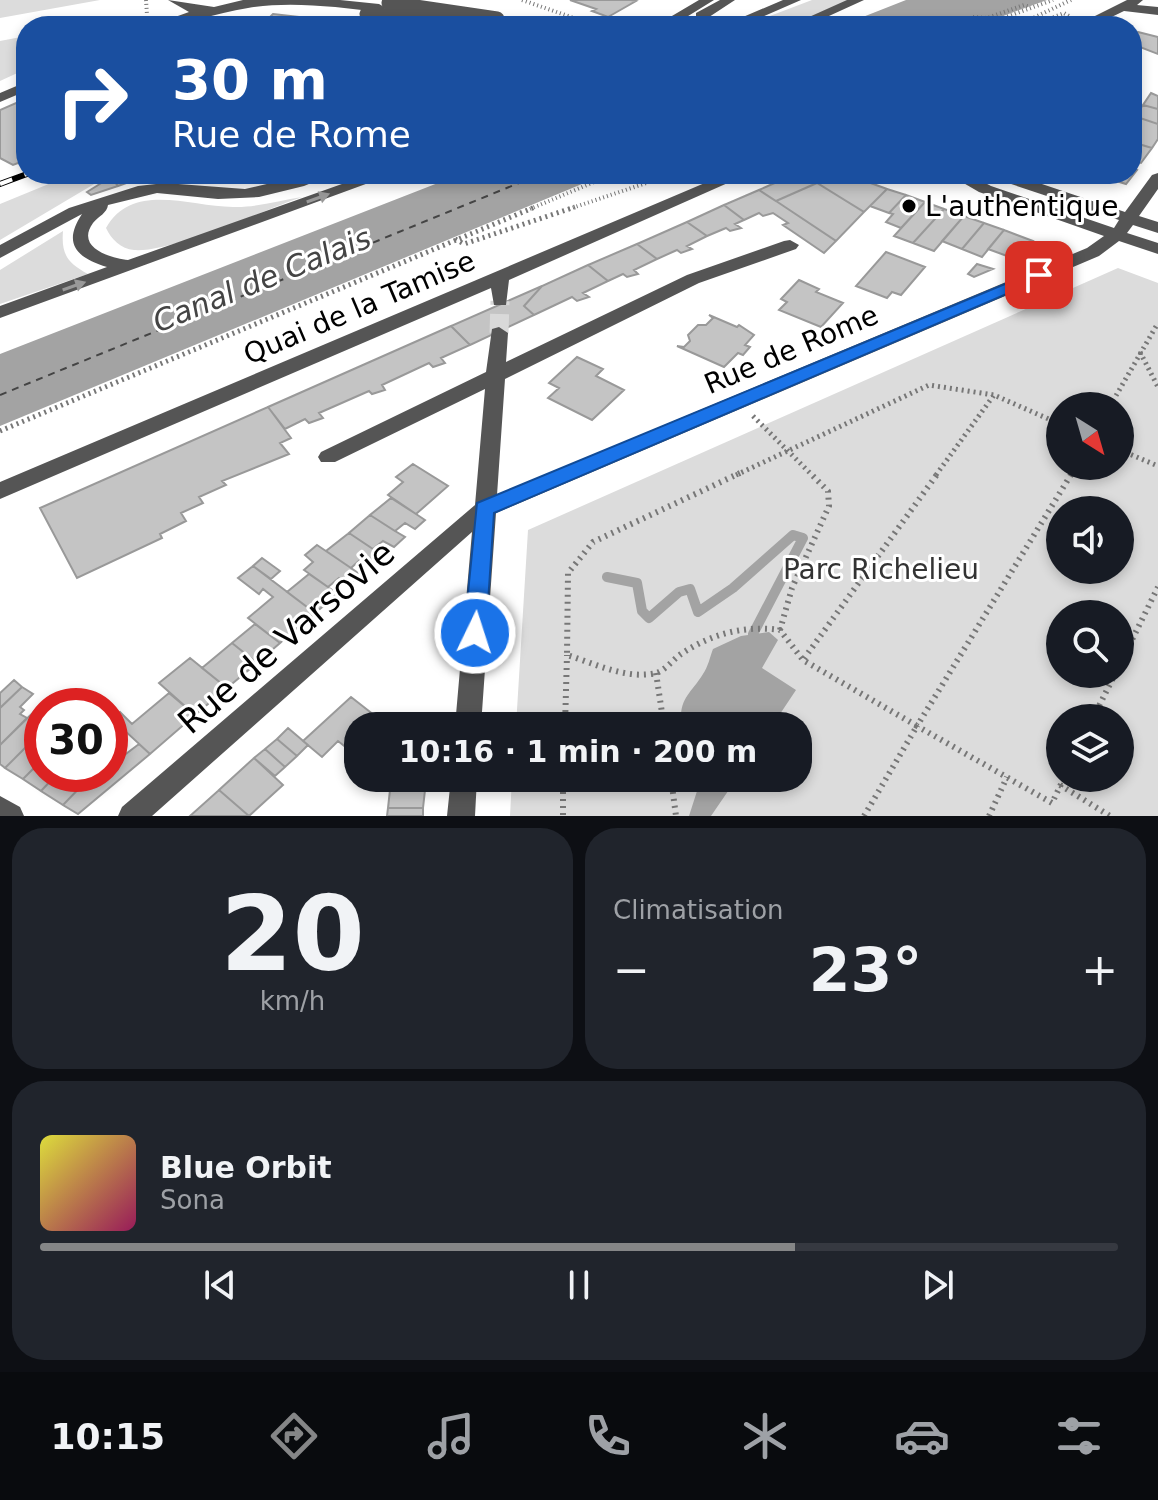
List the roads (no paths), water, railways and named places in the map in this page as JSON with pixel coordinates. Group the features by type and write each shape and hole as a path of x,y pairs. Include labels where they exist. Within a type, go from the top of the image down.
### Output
{"street":[{"path":"188,16 272,0 379,6 443,16"},
{"path":"245,4 379,6 421,0"},
{"path":"430,0 538,16"},
{"path":"754,16 795,0"},
{"path":"820,16 858,0"},
{"path":"1103,16 1132,4 1155,0"},
{"path":"176,2 208,10"},
{"path":"686,16 719,2 749,16"},
{"path":"698,16 719,2"},
{"path":"1132,4 1158,11"},
{"path":"379,6 414,16"},
{"name":"Rue de Rome","path":"484,509 1093,252 1117,235 1158,178"},
{"path":"0,253 70,216 164,184"},
{"path":"153,188 245,194 292,184"},
{"path":"0,312 357,184"},
{"name":"Quai de la Tamise","path":"0,491 717,184"},
{"path":"975,184 1158,249"},
{"path":"1026,184 1158,228"},
{"path":"130,194 92,213 82,225 78,238 91,256 130,266"},
{"path":"328,457 693,279 790,245"},
{"path":"500,277 500,301"},
{"path":"469,712 499,333"},
{"name":"Rue de Varsovie","path":"132,816 484,509"},
{"path":"461,816 463,792"},
{"path":"0,809 10,816"}],"water":[{"path":"906,0 1047,0 1003,16 865,16"},
{"name":"Canal de Calais","path":"435,184 582,184 0,426 0,354"},
{"path":"769,632 778,640 762,668 796,690 781,712 682,712 686,697 705,671 713,649 741,636"},
{"path":"697,792 727,792 711,816 689,816"}],"waterway":[{"path":"607,577 637,583 642,611 649,618 679,592 690,589 698,612 733,588 793,535 803,538 753,634"}],"tunnel":[{"path":"499,333 500,301"}],"railway":[{"path":"0,184 16,178"}],"place":[{"name":"L'authentique","path":"909,206"}],"park label":[{"name":"Parc Richelieu","path":"881,569"}]}
